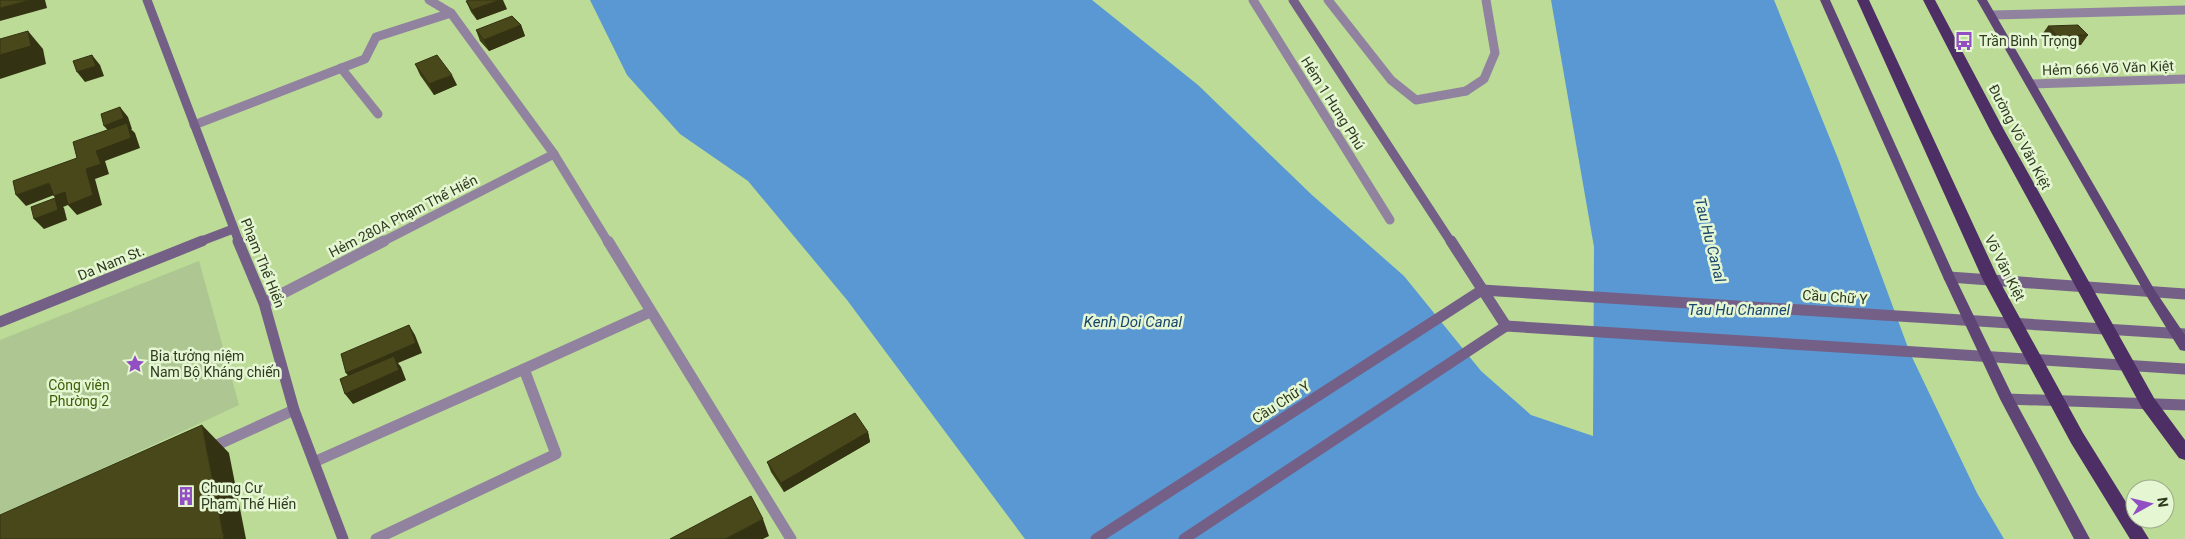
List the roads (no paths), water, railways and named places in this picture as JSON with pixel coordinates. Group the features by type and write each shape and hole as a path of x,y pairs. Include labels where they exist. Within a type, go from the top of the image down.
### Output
{"highway":[{"name":"Võ Văn Kiệt","path":"1862,0 1991,280 2056,400 2140,539"},
{"name":"Đường Võ Văn Kiệt","path":"1929,0 1997,130 2084,287"},
{"path":"2084,287 2148,403 2185,453"}],"main road":[{"name":"Phạm Thế Hiển","path":"147,0 233,229 264,303 294,410 343,539"},
{"path":"1294,0 1506,326"},
{"path":"1825,0 1949,277 2007,399 2082,539"},
{"path":"1982,0 2150,292 2185,346"},
{"name":"Da Nam St.","path":"0,322 233,229"},
{"path":"1949,277 2185,294"},
{"name":"Cầu Chữ Y","path":"1096,539 1482,290 2185,334"},
{"path":"1184,539 1506,326 2185,369"},
{"path":"2007,399 2185,405"}],"street":[{"path":"429,0 451,13 554,154 791,539"},
{"name":"Hẻm 1 Hưng Phú","path":"1253,0 1390,220"},
{"path":"1328,0 1392,80 1416,100 1466,91 1484,79 1495,53 1486,0"},
{"path":"1992,15 2185,10"},
{"path":"194,125 365,59 376,37 451,13"},
{"path":"341,68 378,114"},
{"name":"Hẻm 666 Võ Văn Kiệt","path":"2031,84 2185,79"},
{"name":"Hẻm 280A Phạm Thế Hiển","path":"264,303 554,154"},
{"path":"314,462 650,312"},
{"path":"376,539 556,454 524,369"},
{"path":"197,454 294,410"}],"water":[{"name":"Kenh Doi Canal","path":"590,0 1092,0 1198,85 1312,195 1404,276 1481,371 1531,415 1593,436 1594,247 1551,0 1774,0 1839,161 1910,353 1977,493 2004,539 1025,539 847,300 748,181 680,134 627,75"}],"place":[{"name":"Trần Bình Trọng","path":"1964,41"},
{"name":"Bia tưởng niệm Nam Bộ Kháng chiến","path":"135,364"},
{"name":"Chung Cư Phạm Thế Hiển","path":"186,496"}],"water label":[{"name":"Tau Hu Canal","path":"1710,240"},
{"name":"Tau Hu Channel","path":"1739,310"}],"park label":[{"name":"Công viên Phường 2","path":"79,394"}]}
